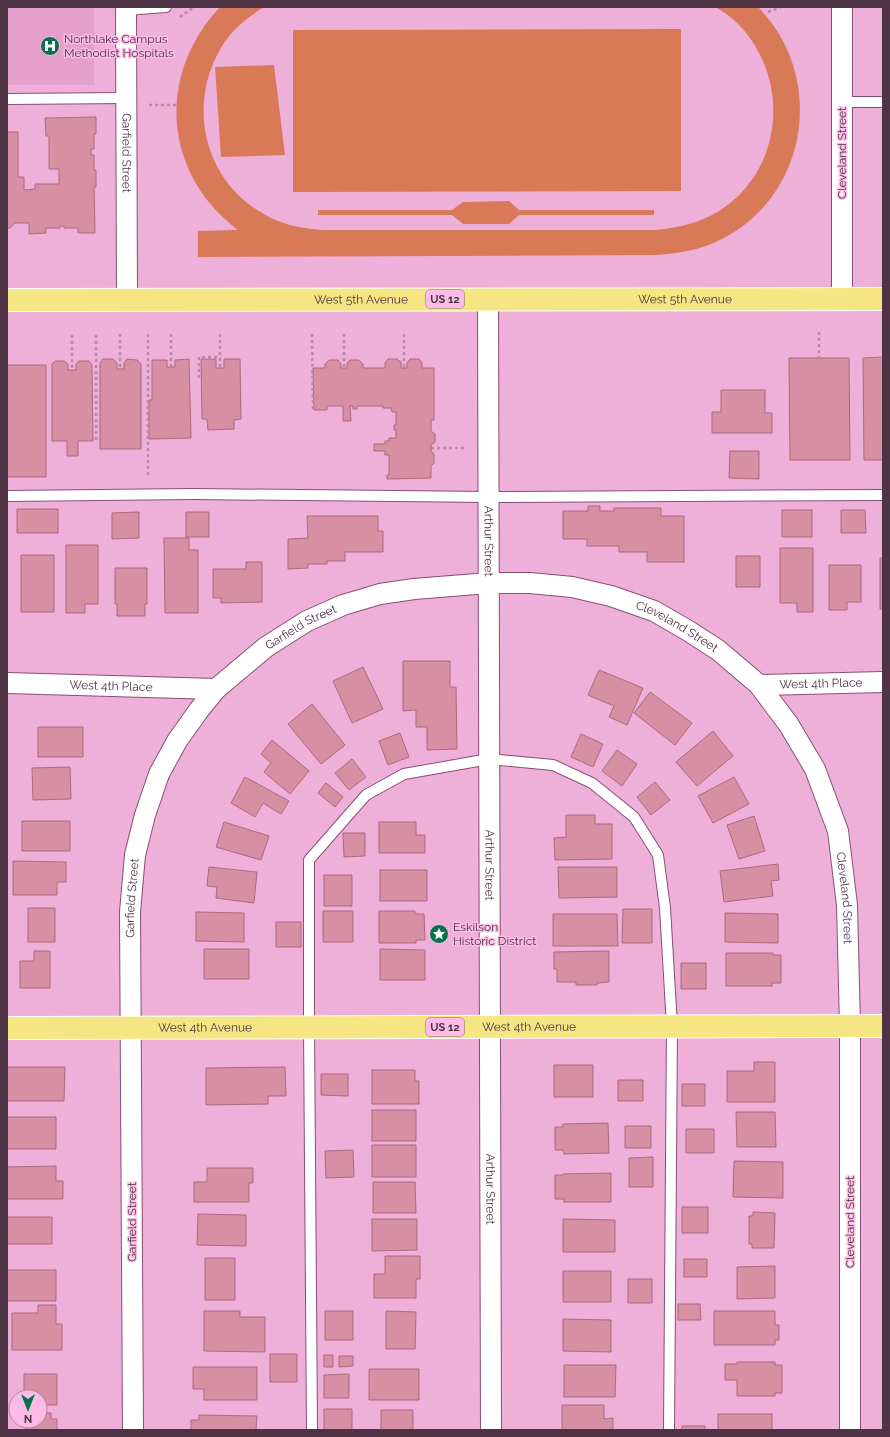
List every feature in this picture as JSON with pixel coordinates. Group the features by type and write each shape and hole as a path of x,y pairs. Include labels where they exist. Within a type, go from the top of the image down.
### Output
{"main road":[{"name":"West 5th Avenue","path":"7,300 883,299"},
{"name":"West 4th Avenue","path":"7,1028 883,1026"}],"street":[{"name":"Cleveland Street","path":"842,7 842,299"},
{"name":"Garfield Street","path":"126,8 126,299"},
{"name":"Arthur Street","path":"488,299 491,1430"},
{"name":"Garfield Street","path":"133,1430 130,905 136,855 145,815 159,774 177,741 216,689 266,647 307,621 343,605 380,594 414,588 489,583"},
{"name":"Cleveland Street","path":"489,583 530,583 572,587 610,596 654,611 718,650 759,684 789,725 815,769 838,831 847,905 850,1026 850,1430"},
{"name":"West 4th Place","path":"759,684 883,682"},
{"name":"West 4th Place","path":"7,683 216,689"}],"lane":[{"path":"126,8 166,7"},
{"path":"7,100 126,98"},
{"path":"842,102 883,102"},
{"path":"7,496 148,494 489,496 883,495"},
{"path":"312,1430 309,860 366,795 404,774 489,760 553,765 592,783 634,817 658,855 665,908 672,1026 668,1430"}],"path":[{"path":"768,12 780,7"},
{"path":"149,105 176,105"},
{"path":"819,332 819,358"},
{"path":"120,334 120,369"},
{"path":"148,334 148,494"},
{"path":"171,334 171,367"},
{"path":"220,334 220,368"},
{"path":"312,334 313,411"},
{"path":"344,334 344,368"},
{"path":"404,334 404,368"},
{"path":"72,335 72,370"},
{"path":"96,335 96,441"},
{"path":"199,378 199,357 220,357"},
{"path":"431,448 488,448"}],"shaded area":[{"name":"Northlake Campus Methodist Hospitals","path":"7,7 94,7 94,85 7,85"},
{"path":"220,7 264,7 245,20 229,36 215,59 207,83 204,108 206,133 213,157 225,179 242,198 271,218 292,225 322,230 655,230 683,226 710,216 730,203 746,187 759,168 768,147 772,125 773,102 769,79 761,57 753,42 736,22 715,7 758,7 780,35 793,66 800,99 798,132 790,163 775,193 753,218 724,238 691,250 656,255 198,257 198,231 238,230 213,207 195,181 182,153 177,123 178,93 185,63 199,34"},
{"path":"681,29 681,191 293,192 293,30"},
{"path":"274,65 285,155 221,157 215,67"},
{"path":"509,201 519,210 654,210 654,215 519,215 509,224 463,224 452,215 318,215 318,210 452,210 463,202"}],"building":[{"path":"96,117 94,149 91,149 91,155 94,155 94,170 96,170 96,187 94,187 95,233 78,233 78,228 64,228 64,226 60,226 60,228 46,228 46,233 29,234 29,223 15,223 10,228 7,228 7,132 18,132 18,177 24,177 24,190 35,189 35,184 59,184 59,169 49,169 49,136 46,136 45,118"},
{"path":"883,357 883,460 864,460 863,358"},
{"path":"789,358 849,358 850,460 790,460"},
{"path":"103,359 113,359 117,363 117,369 124,369 124,363 127,359 137,360 141,364 141,449 100,449 100,363"},
{"path":"189,359 191,438 149,439 149,400 152,400 152,360 167,360 167,367 175,367 175,360"},
{"path":"201,359 216,359 216,368 224,368 224,359 240,359 241,419 234,420 234,429 208,430 207,419 202,419"},
{"path":"388,359 397,359 401,362 401,368 407,368 407,363 410,359 419,359 422,363 422,368 434,368 434,420 431,420 431,431 435,434 435,442 431,445 431,451 434,454 434,463 431,466 431,478 387,479 387,475 389,475 389,455 385,455 385,451 374,451 374,444 385,444 385,441 389,441 389,438 396,438 396,430 394,430 394,425 396,425 396,412 392,412 391,408 383,408 383,406 357,406 357,409 353,409 353,406 350,406 351,421 343,421 343,406 327,406 327,410 314,410 313,368 325,368 325,364 329,360 338,360 341,364 341,368 347,368 347,363 350,360 359,360 363,364 363,368 385,368 385,363"},
{"path":"55,361 64,361 68,364 68,370 76,370 76,364 79,361 89,361 92,365 93,441 78,441 78,456 67,456 67,441 52,441 52,364"},
{"path":"7,365 46,365 46,477 7,477"},
{"path":"721,390 765,390 765,413 772,413 772,433 712,433 712,412 721,412"},
{"path":"730,451 759,451 759,479 729,478"},
{"path":"588,506 600,506 600,511 614,511 614,508 661,508 661,516 684,516 684,562 647,562 647,552 619,552 619,546 587,546 587,539 563,539 563,511 588,511"},
{"path":"17,509 58,509 58,533 17,533"},
{"path":"782,510 812,510 812,537 782,537"},
{"path":"841,510 865,510 866,533 841,533"},
{"path":"139,512 139,538 112,539 112,513"},
{"path":"186,512 209,512 209,537 186,537"},
{"path":"307,516 378,516 378,531 383,531 383,552 345,552 345,561 327,561 327,564 308,564 308,568 288,569 288,539 308,538"},
{"path":"164,538 189,538 189,550 198,550 198,613 165,613"},
{"path":"66,545 98,545 98,604 85,604 85,613 66,613"},
{"path":"780,548 813,548 813,612 797,612 797,603 780,603"},
{"path":"21,555 54,555 54,612 21,612"},
{"path":"736,556 760,556 760,587 736,587"},
{"path":"880,558 883,558 883,609 880,609"},
{"path":"246,562 262,562 262,602 221,603 221,598 213,598 213,569 246,569"},
{"path":"829,565 861,565 861,602 847,602 847,610 829,610"},
{"path":"115,568 147,568 147,604 145,604 145,616 117,616 117,604 115,604"},
{"path":"403,661 450,661 450,687 456,687 457,749 427,750 427,727 416,727 416,710 403,711"},
{"path":"363,667 383,709 352,723 333,681"},
{"path":"599,670 643,688 627,725 609,717 614,706 588,695"},
{"path":"650,692 692,723 675,745 634,713"},
{"path":"312,704 345,745 321,764 288,724"},
{"path":"38,727 83,727 83,757 38,757"},
{"path":"713,731 733,756 697,786 676,762"},
{"path":"400,733 409,757 388,765 379,741"},
{"path":"581,734 603,744 593,767 571,757"},
{"path":"272,740 309,771 290,794 264,772 271,763 261,754"},
{"path":"617,750 637,764 622,786 602,771"},
{"path":"352,759 366,777 349,790 335,773"},
{"path":"70,767 71,799 33,800 32,768"},
{"path":"245,777 289,801 281,814 263,803 255,817 231,803"},
{"path":"734,777 749,804 713,823 698,796"},
{"path":"655,782 670,800 651,815 637,797"},
{"path":"326,783 343,797 335,807 318,793"},
{"path":"566,815 595,815 595,824 612,824 612,859 555,860 554,838 566,837"},
{"path":"754,816 765,851 739,859 727,825"},
{"path":"22,821 70,821 70,851 22,851"},
{"path":"224,822 269,836 261,860 216,847"},
{"path":"379,822 416,822 416,835 425,835 425,853 379,853"},
{"path":"343,833 365,833 365,856 344,857"},
{"path":"13,861 66,862 66,882 57,882 57,895 13,895"},
{"path":"778,864 779,880 771,881 773,896 724,902 720,871"},
{"path":"209,867 257,872 254,903 216,898 217,887 207,886"},
{"path":"558,867 617,867 617,897 559,898"},
{"path":"380,870 427,870 427,901 380,901"},
{"path":"324,875 352,875 352,906 324,906"},
{"path":"28,908 55,908 55,942 28,942"},
{"path":"623,909 652,909 652,943 622,943"},
{"path":"323,911 353,911 353,942 323,942"},
{"path":"379,911 415,911 415,914 424,914 425,940 416,940 416,943 379,943"},
{"path":"196,912 244,913 244,942 196,941"},
{"path":"725,913 778,914 778,943 725,942"},
{"path":"553,914 617,914 618,946 553,946"},
{"path":"276,922 301,922 301,947 276,947"},
{"path":"204,949 249,949 249,979 204,979"},
{"path":"380,949 425,950 425,980 380,980"},
{"path":"34,951 50,951 50,988 20,988 20,961 34,961"},
{"path":"609,951 609,982 597,983 597,985 576,985 576,982 557,982 557,969 554,969 554,952"},
{"path":"726,953 773,953 773,955 781,955 781,983 772,983 772,986 726,986"},
{"path":"681,963 706,963 706,989 681,989"},
{"path":"754,1062 775,1062 775,1102 727,1102 727,1071 754,1071"},
{"path":"554,1065 593,1065 593,1097 554,1097"},
{"path":"7,1067 65,1067 64,1101 7,1101"},
{"path":"285,1067 286,1096 268,1096 268,1104 206,1105 206,1068"},
{"path":"372,1070 415,1070 415,1081 419,1081 419,1104 372,1104"},
{"path":"321,1074 348,1074 348,1096 321,1095"},
{"path":"618,1080 643,1080 643,1101 618,1101"},
{"path":"682,1084 705,1084 705,1106 682,1106"},
{"path":"372,1110 416,1110 416,1141 372,1141"},
{"path":"736,1112 775,1112 776,1147 737,1147"},
{"path":"7,1117 56,1117 56,1149 7,1149"},
{"path":"608,1123 609,1153 564,1154 563,1150 555,1150 555,1127 563,1127 563,1124"},
{"path":"625,1126 651,1126 651,1148 625,1148"},
{"path":"686,1129 714,1129 714,1153 686,1153"},
{"path":"372,1145 416,1145 416,1177 372,1177"},
{"path":"353,1150 354,1177 326,1178 325,1151"},
{"path":"653,1157 653,1187 629,1187 629,1158"},
{"path":"734,1161 783,1162 783,1198 733,1197"},
{"path":"56,1166 56,1181 63,1181 63,1199 7,1199 7,1167"},
{"path":"207,1168 253,1168 253,1183 249,1183 249,1202 194,1202 194,1182 207,1182"},
{"path":"611,1173 611,1202 564,1202 564,1199 555,1199 555,1175"},
{"path":"373,1182 415,1182 416,1213 373,1213"},
{"path":"682,1207 708,1207 708,1233 682,1233"},
{"path":"753,1212 775,1213 774,1248 752,1248 752,1244 749,1244 749,1216 753,1216"},
{"path":"198,1214 246,1215 246,1246 197,1245"},
{"path":"7,1217 52,1217 52,1244 7,1244"},
{"path":"372,1219 417,1219 417,1250 372,1251"},
{"path":"563,1219 615,1220 615,1252 563,1252"},
{"path":"385,1256 420,1256 420,1279 416,1279 416,1298 374,1298 374,1274 385,1274"},
{"path":"205,1258 235,1258 235,1300 205,1300"},
{"path":"684,1259 707,1259 707,1277 684,1277"},
{"path":"775,1266 775,1298 737,1299 737,1267"},
{"path":"7,1270 56,1270 56,1301 7,1301"},
{"path":"563,1271 611,1271 611,1302 563,1302"},
{"path":"628,1279 652,1279 652,1303 628,1303"},
{"path":"678,1304 700,1304 701,1320 678,1320"},
{"path":"38,1305 56,1305 56,1324 62,1324 62,1350 12,1350 12,1313 38,1313"},
{"path":"204,1311 240,1311 240,1317 265,1317 265,1352 204,1351"},
{"path":"325,1311 353,1311 353,1340 325,1340"},
{"path":"386,1311 416,1312 415,1349 386,1349"},
{"path":"714,1311 775,1311 775,1325 779,1325 779,1340 775,1340 775,1345 714,1345"},
{"path":"563,1319 611,1320 611,1352 563,1351"},
{"path":"270,1354 297,1354 297,1382 270,1382"},
{"path":"324,1355 333,1355 333,1367 324,1367"},
{"path":"339,1356 353,1356 353,1366 339,1367"},
{"path":"737,1362 775,1362 775,1365 782,1365 782,1393 775,1393 775,1396 737,1396 737,1380 725,1380 725,1364 737,1364"},
{"path":"564,1365 616,1365 615,1397 564,1397"},
{"path":"193,1367 257,1367 257,1400 204,1400 204,1389 193,1389"},
{"path":"369,1369 419,1369 419,1400 369,1400"},
{"path":"24,1374 57,1374 57,1405 48,1405 48,1389 24,1389"},
{"path":"349,1374 349,1398 324,1398 324,1375"},
{"path":"562,1405 604,1405 604,1419 613,1418 613,1430 562,1430"},
{"path":"324,1409 352,1409 352,1430 324,1430"},
{"path":"381,1410 413,1410 413,1430 381,1430"},
{"path":"48,1413 51,1413 51,1419 57,1419 57,1430 26,1430 48,1429"},
{"path":"718,1414 772,1414 772,1430 718,1430"},
{"path":"199,1415 257,1416 256,1430 191,1430 191,1420 199,1420"},
{"path":"682,1426 705,1426 705,1430 682,1430"}],"place":[{"name":"Northlake Campus Methodist Hospitals","path":"50,46"},
{"name":"Eskilson Historic District","path":"439,934"}]}
